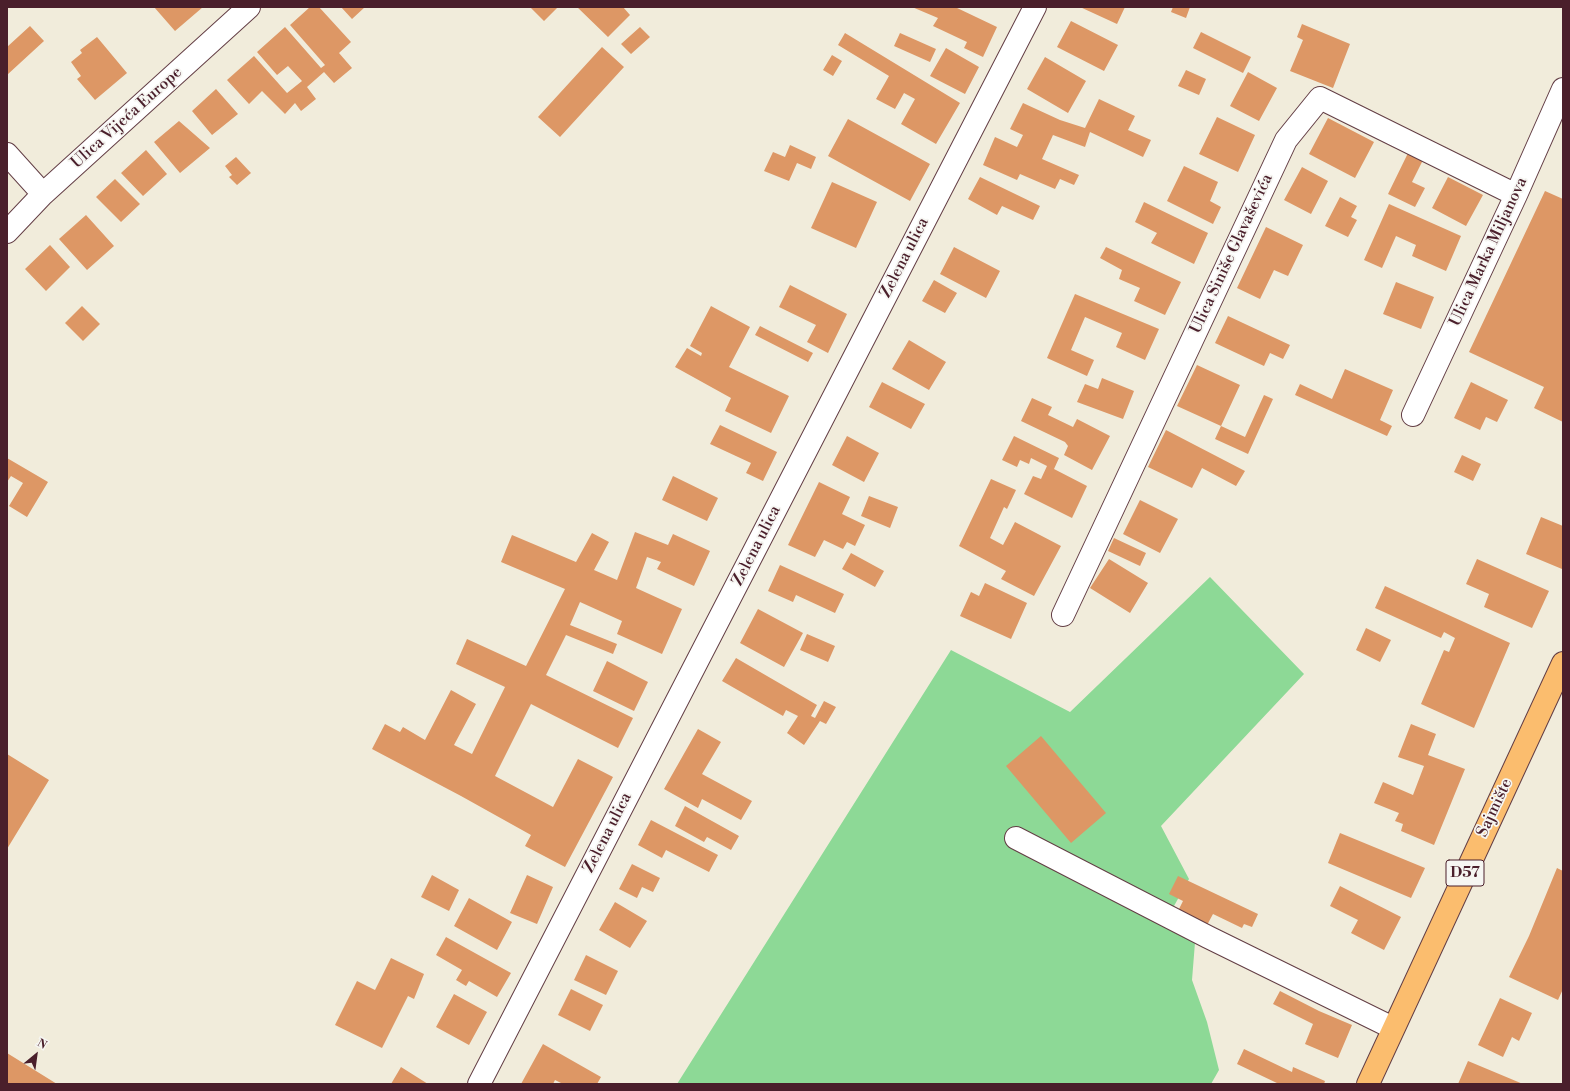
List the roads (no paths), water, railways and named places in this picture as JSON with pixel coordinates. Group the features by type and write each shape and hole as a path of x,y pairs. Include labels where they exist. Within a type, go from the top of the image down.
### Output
{"main road":[{"name":"Sajmište","path":"1368,1084 1563,663"}],"street":[{"name":"Ulica Vijeća Europe","path":"7,232 43,194 249,7"},
{"name":"Zelena ulica","path":"479,1084 1034,7"},
{"name":"Ulica Marka Miljanova","path":"1413,415 1516,195 1563,89"},
{"name":"Ulica Siniše Glavaševića","path":"1062,615 1286,140 1320,98 1516,195"},
{"path":"7,154 43,194"},
{"path":"1016,838 1208,937 1393,1028"}]}
